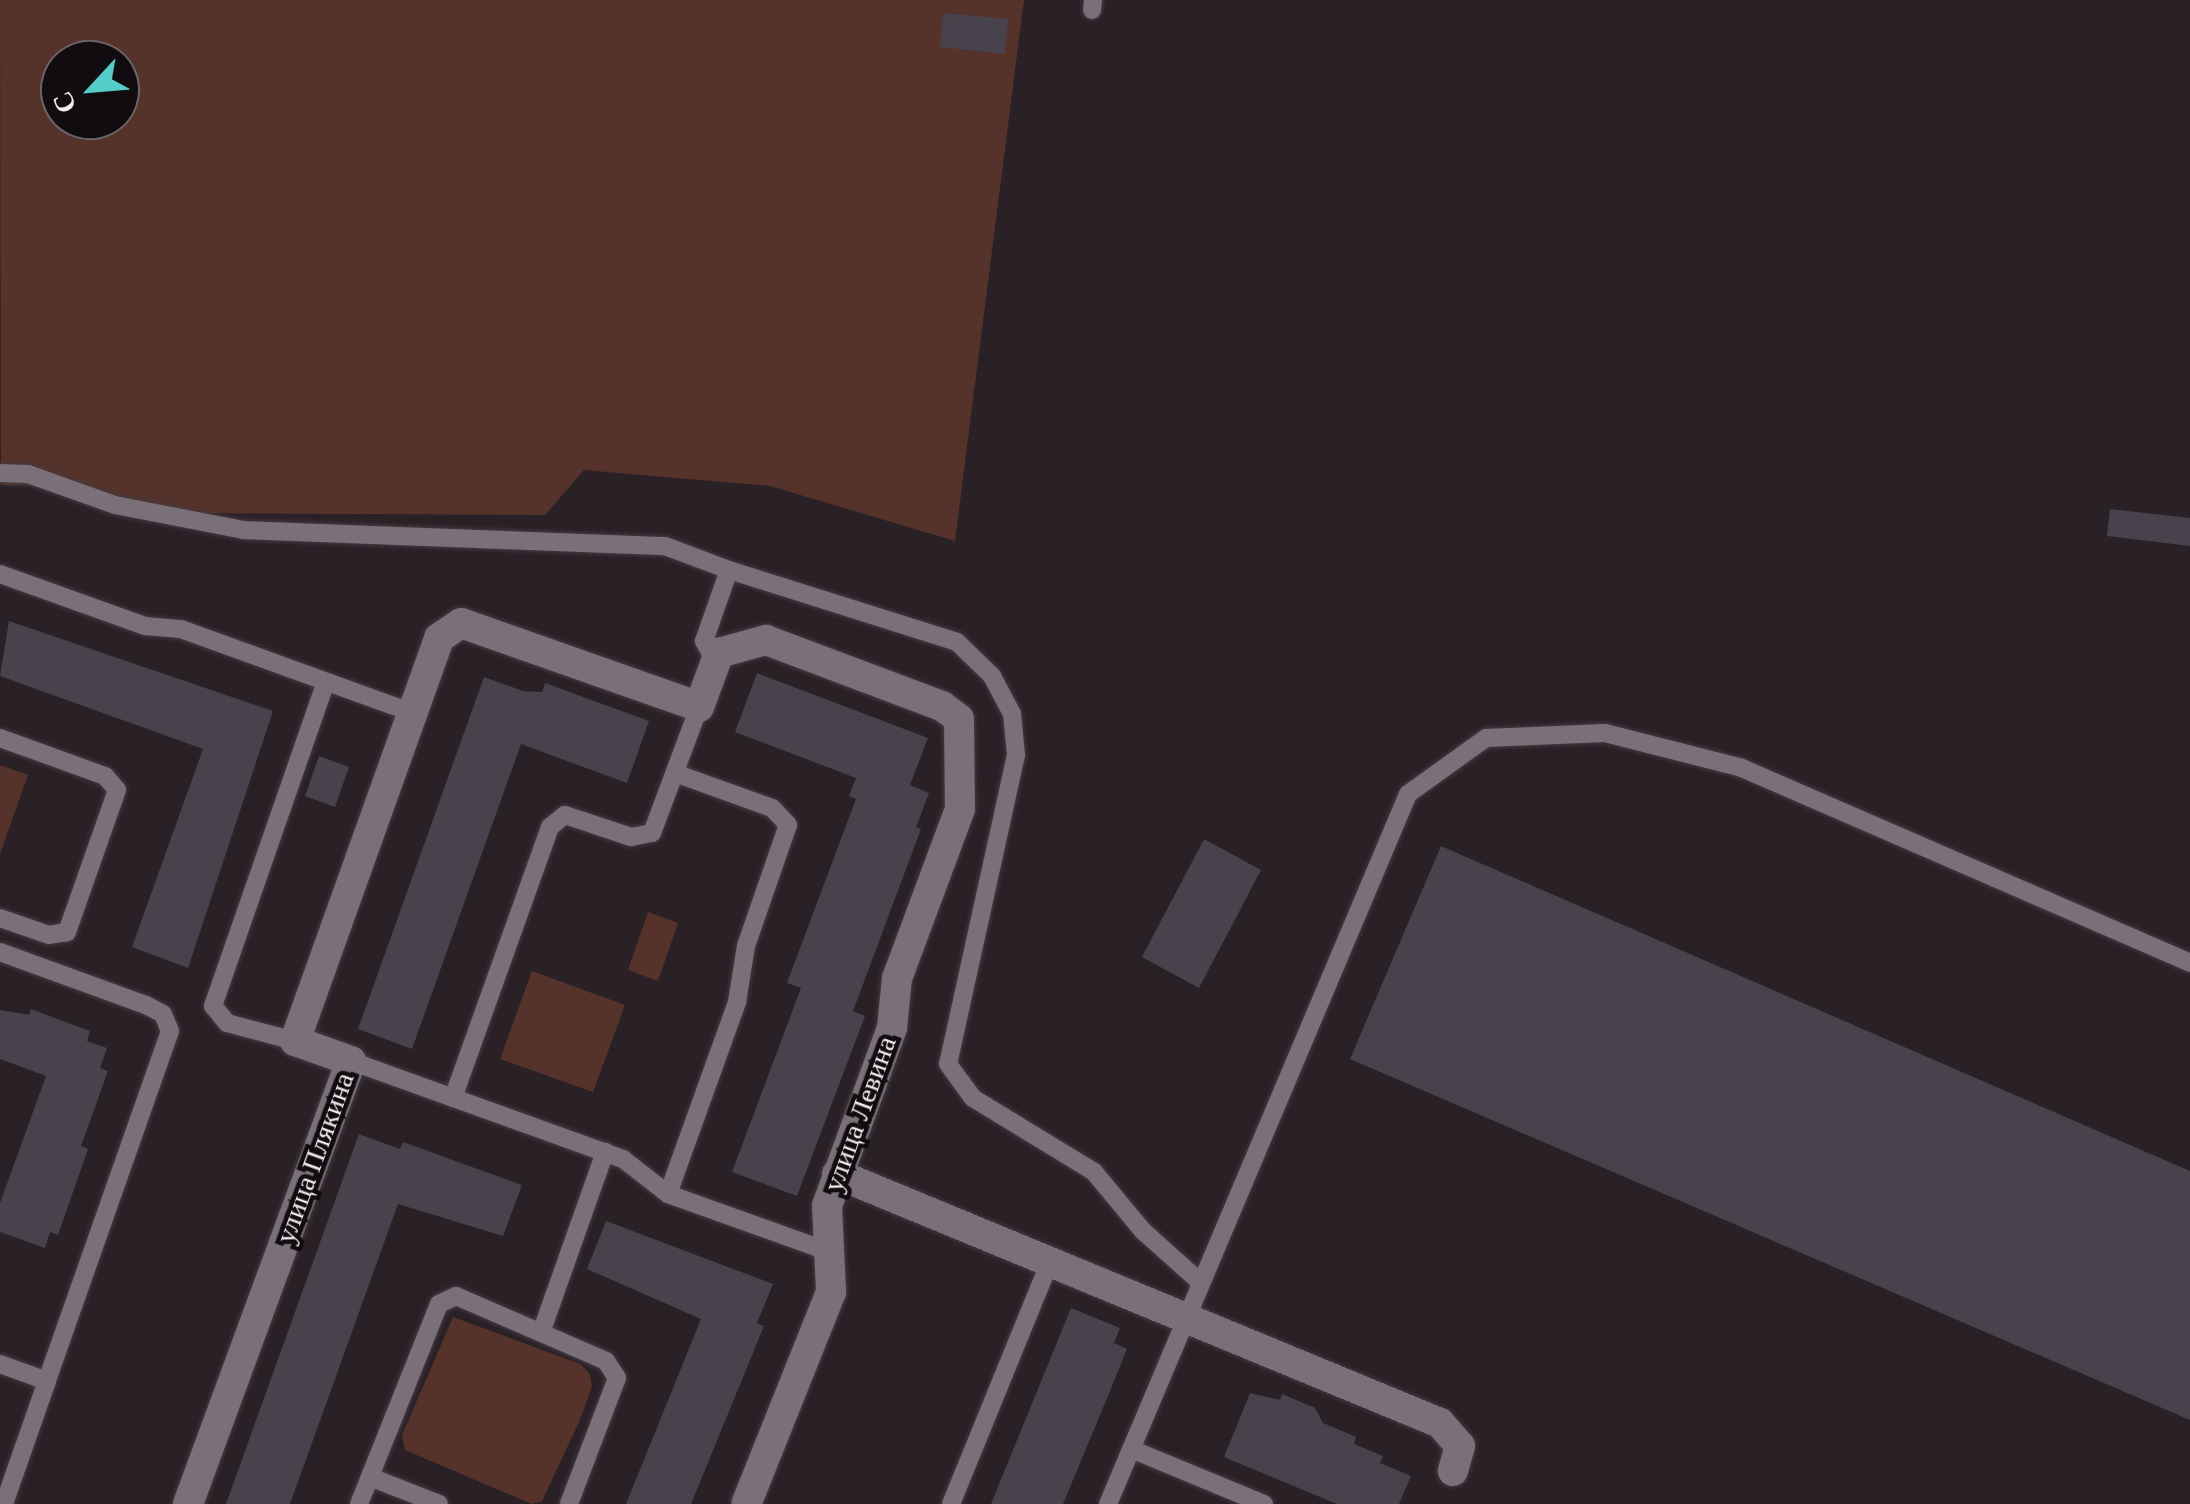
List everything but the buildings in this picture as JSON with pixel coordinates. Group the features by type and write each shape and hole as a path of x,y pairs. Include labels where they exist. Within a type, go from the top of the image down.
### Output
{"street":[{"path":"295,1041 439,638 453,625 470,625 698,707 715,661"},
{"name":"улица Левина","path":"715,661 726,649 766,640 942,706 959,719 960,810 897,978 892,1028 827,1206 834,1253 830,1292 746,1504"},
{"name":"улица Плякина","path":"188,1504 352,1061 295,1041"},
{"path":"837,1174 1440,1423 1460,1446 1452,1470"}],"lane":[{"path":"0,473 28,474 115,505 244,530 665,546 957,642 992,676 1012,714 1016,755 948,1064 974,1098 1094,1172 1143,1232 1200,1282"},
{"path":"715,661 704,641 729,570"},
{"path":"0,574 413,713"},
{"path":"295,1041 227,1023 212,1006 326,682"},
{"path":"453,1098 550,827 564,815 643,838 656,826 698,707"},
{"path":"1108,1504 1408,794 1486,738 1605,733 1742,768 2190,963"},
{"path":"0,738 105,776 118,790 67,932 49,935 0,918"},
{"path":"668,1194 736,1002 746,946 788,825 772,808 675,773"},
{"path":"0,952 146,1005 163,1014 170,1032 4,1504"},
{"path":"352,1061 605,1152 668,1194 834,1253"},
{"path":"542,1330 605,1152"},
{"path":"951,1504 1050,1262"},
{"path":"359,1504 439,1304 456,1296 606,1361 617,1378 569,1504"},
{"path":"0,1364 48,1381"},
{"path":"1131,1448 1264,1504"},
{"path":"370,1477 439,1504"}],"shaded area":[{"path":"0,0 1024,0 955,541 770,486 584,470 545,515 173,513 84,487 1,485"},
{"path":"0,765 28,775 0,854"},
{"path":"648,912 678,923 658,981 628,970"},
{"path":"532,971 625,1005 593,1092 500,1059"},
{"path":"453,1317 580,1364 590,1374 592,1387 579,1422 542,1501 532,1504 405,1450 402,1435"}]}
